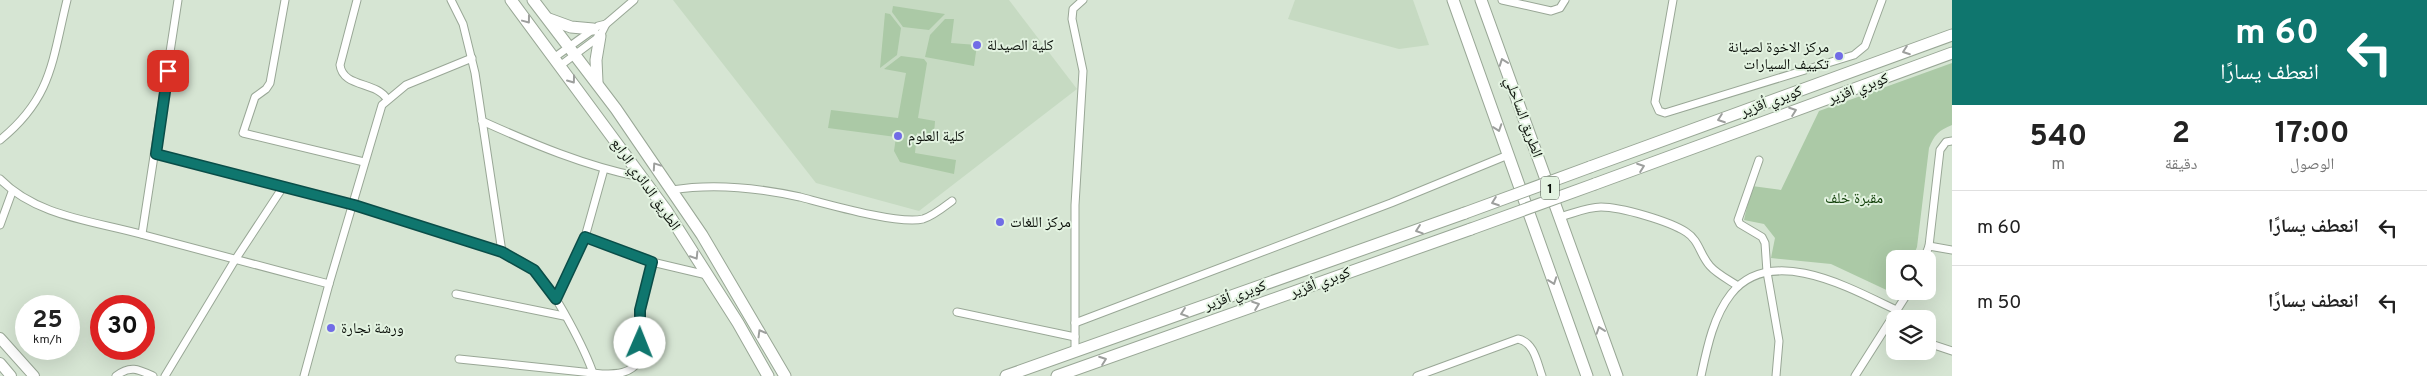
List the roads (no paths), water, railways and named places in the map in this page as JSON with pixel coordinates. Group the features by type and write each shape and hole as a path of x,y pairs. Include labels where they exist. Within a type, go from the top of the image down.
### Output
{"main road":[{"name":"الطريق الدائري الرابع","path":"511,0 558,61 640,177 666,210 738,323 768,376"},
{"name":"الطريق الدائري الرابع","path":"533,0 597,82 672,190 702,235 785,376"},
{"name":"الطريق الساحلي","path":"1453,0 1587,376"},
{"name":"الطريق الساحلي","path":"1483,0 1617,376"},
{"path":"547,18 567,26 597,33 597,82"},
{"name":"كويري أقزير","path":"1006,376 1465,214 1952,35"},
{"name":"كوبري اقزير","path":"1471,228 1952,54"},
{"name":"كوبري أقزير","path":"1057,376 1471,228"},
{"path":"0,338 34,376"},
{"path":"0,363 11,376"}],"street":[{"path":"0,140 27,116 42,93 49,73 67,0"},
{"path":"142,234 156,154 178,0"},
{"path":"285,0 270,82 266,89 255,98 243,133 364,162"},
{"path":"356,0 341,71 345,77 354,82 376,88 387,99"},
{"path":"451,0 463,24 472,58 502,252"},
{"path":"558,61 597,33 634,0"},
{"path":"1075,351 1075,205 1083,71 1072,19 1073,9 1083,0"},
{"path":"1502,0 1552,11 1560,8 1565,0"},
{"path":"1673,0 1655,102 1659,112 1665,113 1854,54 1865,46 1882,0"},
{"path":"304,376 328,284 354,205 364,162 382,105 406,85 472,58"},
{"path":"482,121 526,141 604,168 640,177"},
{"path":"1927,250 1940,150 1946,142 1952,141"},
{"path":"156,154 354,205 502,252 534,270 556,299 594,375"},
{"path":"1075,323 1391,203 1508,155"},
{"path":"1759,160 1738,220 1764,240 1767,272 1779,341 1776,376"},
{"path":"556,299 585,237 604,168"},
{"path":"0,180 12,192 27,201 70,217 142,234 328,284"},
{"path":"672,190 720,186 764,192 896,219 915,220 931,215 952,201"},
{"path":"165,376 235,260 283,187"},
{"path":"0,224 12,192"},
{"path":"1560,217 1589,208 1616,208 1672,226 1686,232 1696,242 1710,266 1738,286"},
{"path":"585,237 652,262 707,275"},
{"path":"1928,246 1952,250"},
{"path":"459,359 594,375 622,373 634,368 639,361 642,324 640,310 652,262"},
{"path":"1701,376 1712,332 1730,296 1738,286 1767,272 1786,270 1839,283 1896,310 1903,300"},
{"path":"456,294 564,316"},
{"path":"957,312 1075,337"},
{"path":"1855,376 1885,330"},
{"path":"1417,376 1518,339 1525,340 1531,346 1542,376"},
{"path":"1936,346 1952,351"},
{"path":"116,376 126,369 133,368 153,376"}],"place":[{"name":"كلية الصيدلة","path":"977,45"},
{"name":"مركز الاخوة لصيانة تكييف السيارات","path":"1839,56"},
{"name":"كلية العلوم","path":"898,136"},
{"name":"مركز اللغات","path":"1000,222"},
{"name":"ورشة نجارة","path":"331,328"}],"park label":[{"name":"مقبرة خلف","path":"1854,198"}]}
